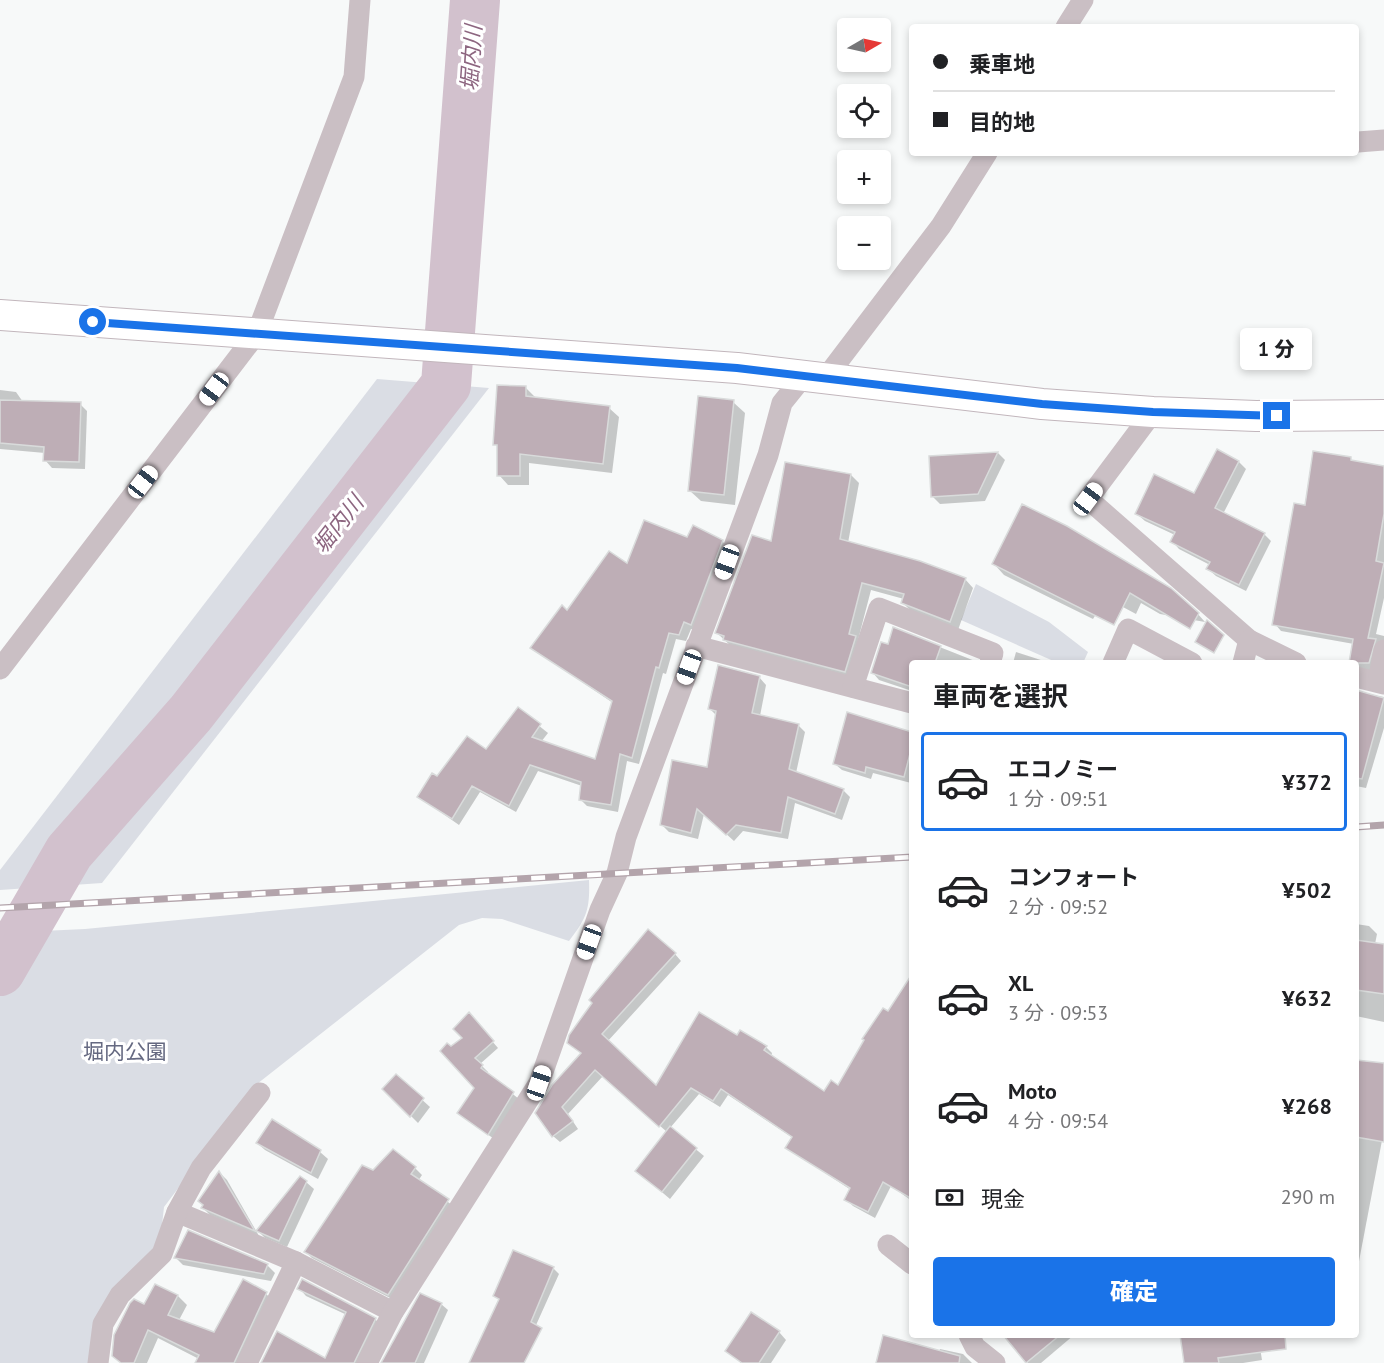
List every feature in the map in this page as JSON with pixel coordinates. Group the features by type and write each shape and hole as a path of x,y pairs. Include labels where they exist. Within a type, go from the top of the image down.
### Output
{"street":[{"path":"0,669 257,333 354,78 360,0"},
{"path":"1068,24 1083,0"},
{"path":"1359,142 1384,140"},
{"path":"367,1363 393,1311 539,1083 600,910 617,873 626,837 768,454 782,403 814,378 941,226 985,156"},
{"path":"0,315 737,368 1042,404 1256,416 1384,415"},
{"path":"1153,412 1088,499 1250,640 1290,660"},
{"path":"853,687 879,608 993,652 991,660"},
{"path":"1114,660 1128,629 1186,660"},
{"path":"1244,660 1250,640"},
{"path":"696,646 909,702"},
{"path":"1359,678 1381,683 1384,651"},
{"path":"98,1363 103,1324 120,1295 162,1254 177,1212 201,1168 260,1093"},
{"path":"177,1212 296,1262 393,1311"},
{"path":"888,1245 909,1262"},
{"path":"247,1363 296,1262"},
{"path":"970,1338 975,1347 995,1363"}],"green space":[{"path":"377,379 489,388 102,883 0,890 0,870"},
{"path":"976,584 1049,622 1088,652 1084,660 1051,660 961,620"},
{"name":"堀内公園","path":"589,880 586,913 569,941 502,919 482,918 459,925 257,1084 164,1207 159,1252 103,1308 92,1363 0,1363 0,933 85,929"}],"building":[{"path":"497,385 526,386 526,396 610,406 603,464 520,454 520,476 497,476 497,445 493,445"},
{"path":"698,396 734,400 724,495 688,491"},
{"path":"0,400 81,402 79,462 43,461 44,447 0,443"},
{"path":"1217,449 1239,461 1215,508 1265,533 1239,585 1206,569 1210,562 1170,542 1175,532 1135,514 1154,474 1194,493"},
{"path":"1313,451 1351,457 1351,460 1384,466 1384,514 1376,561 1384,563 1368,638 1376,639 1369,663 1350,660 1353,639 1272,625 1294,503 1305,505"},
{"path":"998,452 978,494 931,497 929,456"},
{"path":"785,462 851,474 840,539 920,561 966,578 950,622 901,603 904,594 862,583 849,634 856,636 845,672 723,640 724,636 715,633 752,535 771,541"},
{"path":"1022,504 1067,526 1171,588 1199,613 1190,629 1130,593 1114,625 992,564"},
{"path":"644,520 687,537 693,525 723,540 691,625 684,622 679,635 669,633 659,668 656,667 632,758 620,754 611,805 579,800 581,782 530,765 509,806 472,786 452,819 417,797 432,773 437,776 467,736 486,749 518,707 541,724 532,737 595,759 612,701 530,648 562,605 567,610 609,551 627,563"},
{"path":"1207,620 1224,635 1214,653 1195,642"},
{"path":"893,627 941,646 936,660 909,660 909,686 871,673 881,642 888,644"},
{"path":"718,665 760,676 752,713 799,724 789,769 844,789 835,814 788,797 781,833 736,825 726,835 697,809 691,833 660,825 672,760 707,767 716,711 708,709"},
{"path":"1359,691 1384,698 1362,779 1359,778"},
{"path":"847,712 909,731 909,758 904,777 866,767 865,773 833,764"},
{"path":"648,929 676,953 602,1034 656,1085 699,1012 737,1035 740,1030 767,1046 764,1050 824,1091 831,1080 838,1085 864,1040 862,1039 883,1008 888,1011 909,979 909,1197 883,1182 868,1212 844,1200 850,1188 785,1148 792,1137 721,1089 713,1101 691,1088 659,1127 595,1070 562,1107 573,1121 552,1137 535,1113 552,1085 581,1053 567,1043 569,1035 592,1003 589,1000"},
{"path":"1359,940 1384,944 1384,994 1359,990"},
{"path":"469,1012 494,1041 475,1058 483,1065 481,1068 514,1092 488,1135 457,1113 474,1088 440,1051 447,1043 451,1046 462,1038 453,1029"},
{"path":"1359,1060 1384,1063 1384,1142 1359,1138"},
{"path":"396,1074 424,1098 410,1117 382,1089"},
{"path":"272,1119 321,1150 311,1173 256,1143"},
{"path":"670,1126 697,1148 662,1192 635,1171"},
{"path":"393,1149 416,1167 411,1174 449,1199 388,1295 304,1252 362,1165 373,1170"},
{"path":"219,1171 255,1231 201,1208 203,1205 198,1201"},
{"path":"300,1176 307,1181 279,1241 256,1231"},
{"path":"188,1230 268,1264 264,1274 174,1258"},
{"path":"513,1250 554,1267 531,1322 542,1328 524,1363 469,1363 499,1299 493,1296"},
{"path":"243,1279 267,1292 234,1363 195,1363 199,1355 148,1330 134,1363 121,1363 112,1356 114,1335 130,1303 134,1299 144,1304 155,1284 178,1295 168,1315 214,1332"},
{"path":"302,1279 376,1318 354,1363 261,1363 277,1331 325,1358 346,1312 297,1289"},
{"path":"420,1293 442,1303 415,1363 381,1363"},
{"path":"751,1312 780,1331 759,1363 742,1363 725,1351"},
{"path":"883,1335 960,1356 959,1363 876,1363"},
{"path":"1005,1338 1056,1338 1026,1363"},
{"path":"1180,1338 1285,1338 1286,1349 1218,1358 1219,1363 1184,1363"}],"waterway":[{"name":"堀内川","path":"0,971 69,852 191,713 446,385 475,0"}],"railway":[{"path":"1359,827 1384,825"},
{"path":"0,908 909,857"}],"route":[{"path":"93,322 737,368 1042,404 1153,412 1277,416"}]}
